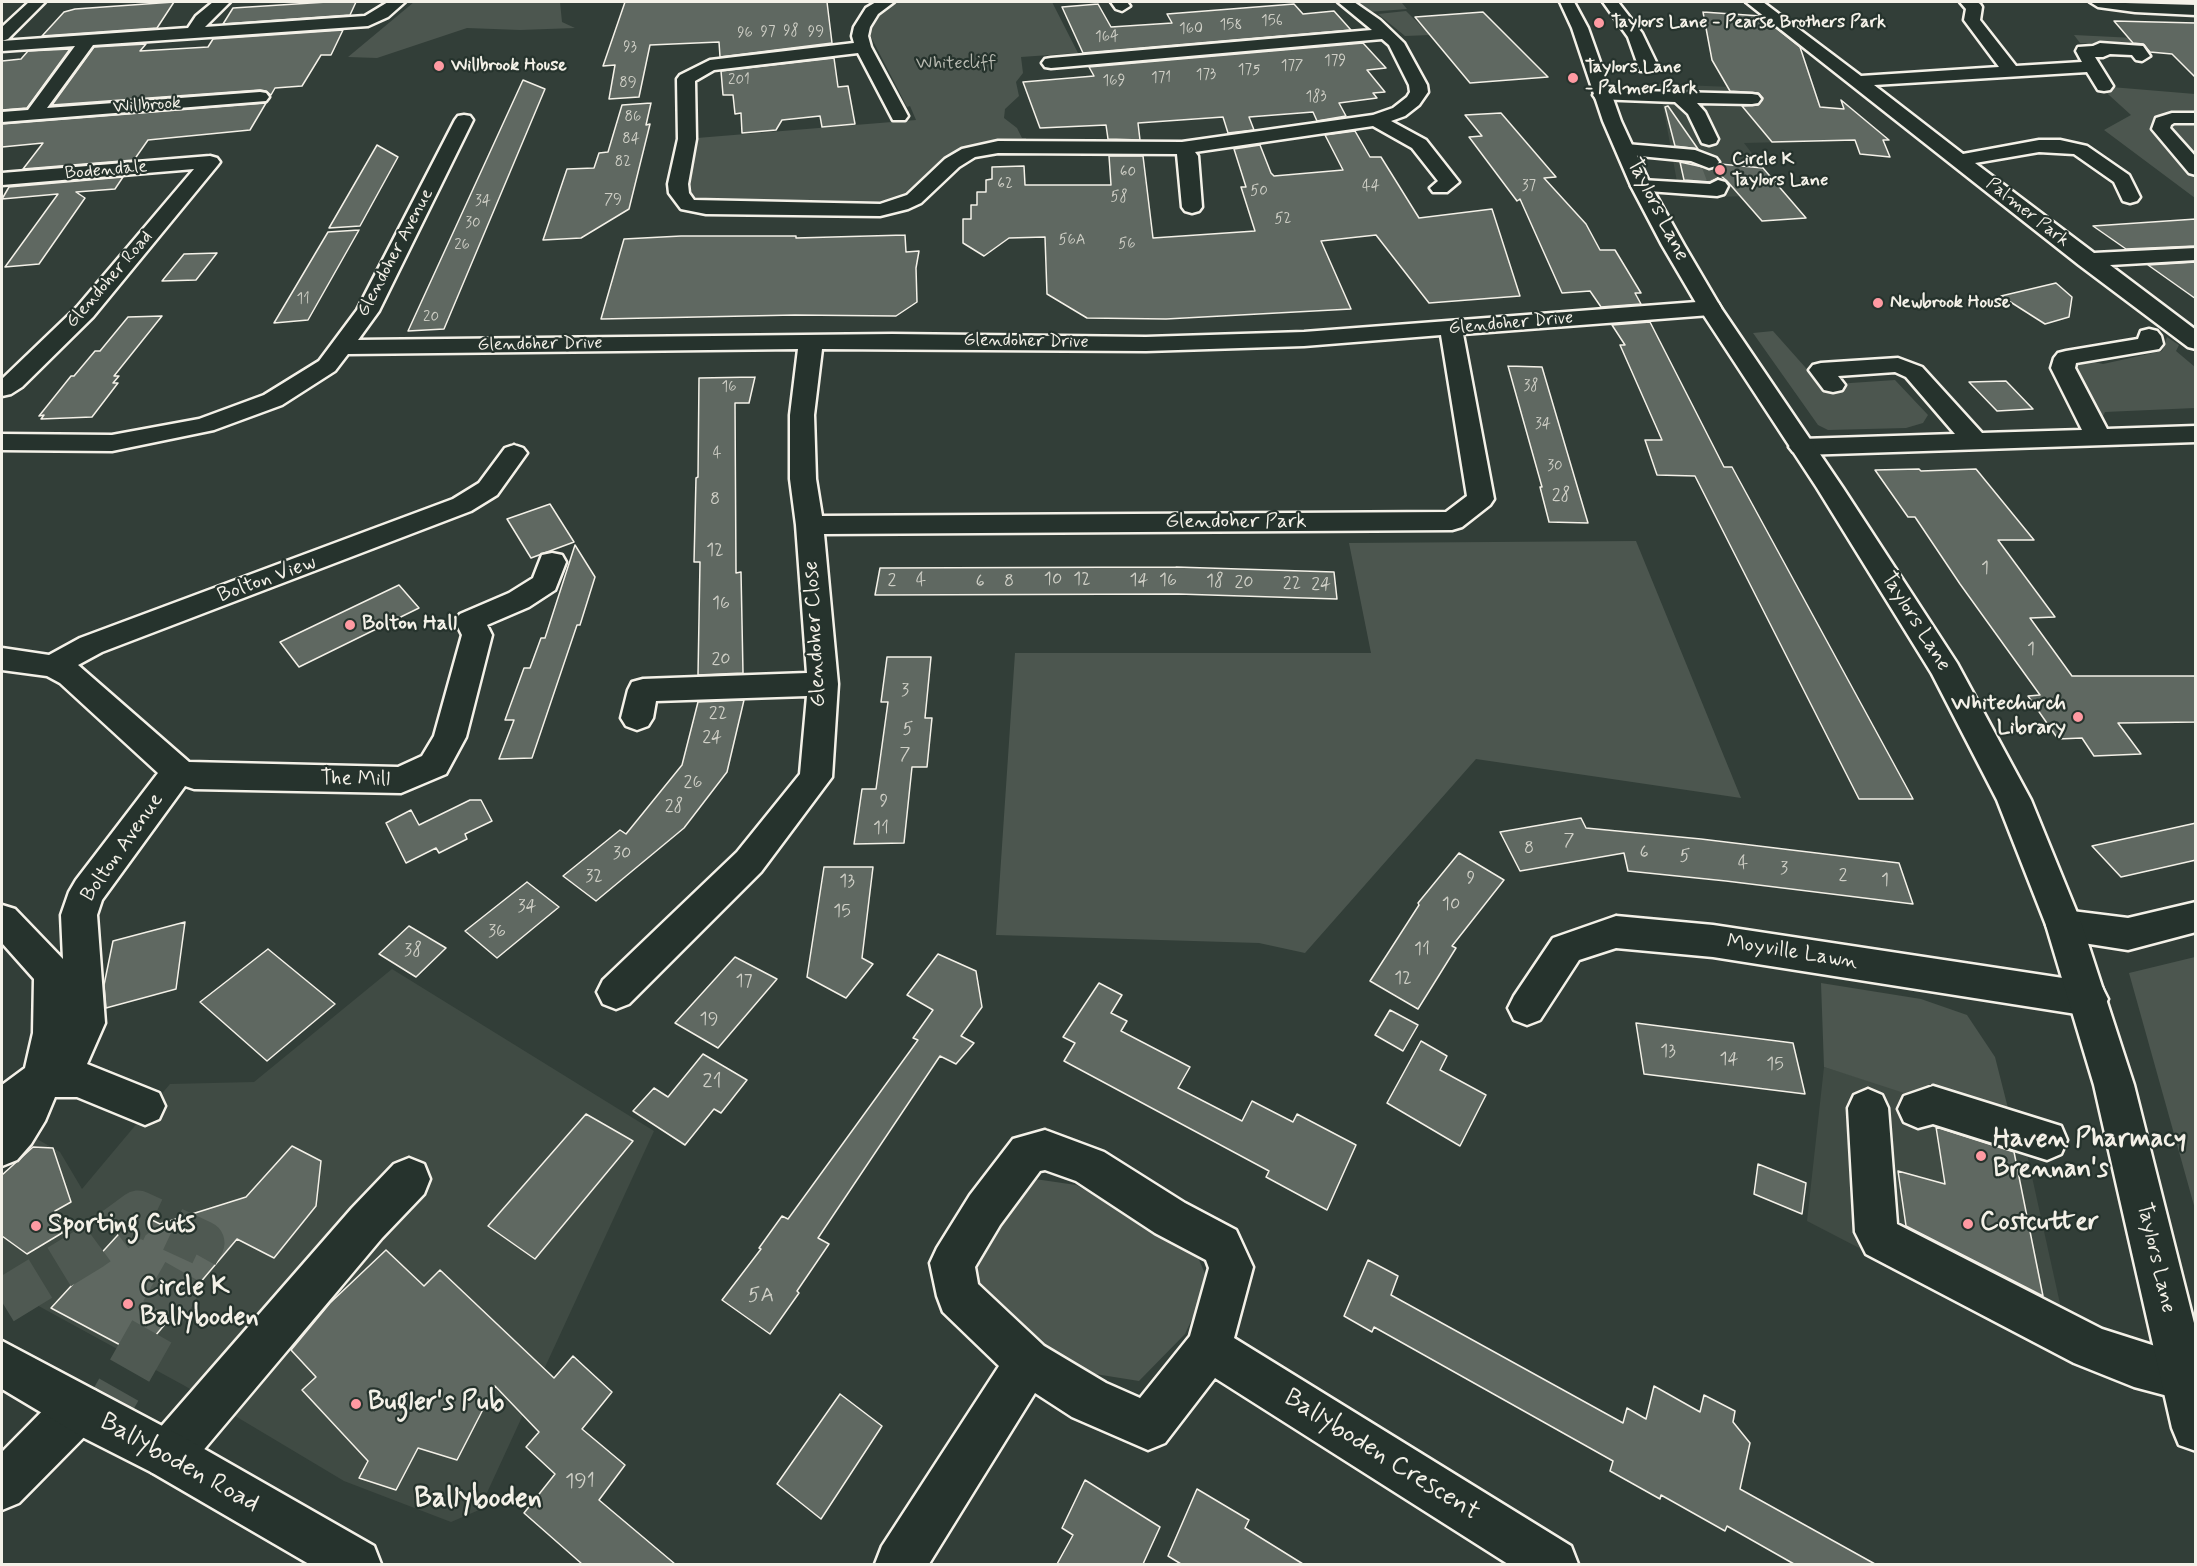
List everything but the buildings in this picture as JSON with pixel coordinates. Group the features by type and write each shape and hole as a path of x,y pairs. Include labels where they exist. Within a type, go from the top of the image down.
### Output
{"street":[{"path":"2,36 38,2"},
{"path":"194,32 202,19 222,2"},
{"path":"2,46 368,21 382,14 397,2"},
{"path":"886,2 872,11 862,27 860,36 863,47 899,116"},
{"path":"863,47 710,65 686,79 687,139 678,184 679,193 684,201 688,205 706,208 880,210 901,205 914,198 952,163 969,153 998,147 1182,148 1376,120 1399,112 1413,101 1419,92 1419,86 1412,71 1396,43 1345,2"},
{"name":"Taylors Lane","path":"1567,2 1580,28 1602,95 1641,186 1710,308 1946,671 2014,800 2064,925 2114,1085 2196,1428"},
{"path":"1610,2 1636,36 1647,62 1646,67"},
{"name":"Palmer Park","path":"1754,2 1860,81 2087,260 2196,342"},
{"path":"1967,2 1974,7 1972,20 2011,72"},
{"path":"2098,2 2135,7 2196,8"},
{"path":"2189,2 2196,8"},
{"path":"1051,63 1386,34"},
{"path":"34,114 88,40"},
{"path":"2104,86 2084,51 2103,52 2100,48 2137,50 2142,56"},
{"path":"1860,81 2092,67"},
{"path":"1602,95 1752,99"},
{"name":"Willbrook","path":"2,117 260,97"},
{"path":"1681,98 1696,112 1709,139"},
{"path":"2196,118 2172,118 2162,122 2161,129 2196,168"},
{"name":"Glendoher Avenue","path":"2,442 112,443 205,425 273,400 327,366 368,311 464,120"},
{"path":"1376,120 1419,144 1449,182 1440,188"},
{"path":"1960,160 2038,146 2060,146 2080,150 2122,179 2130,197"},
{"path":"1182,148 1188,156 1192,207"},
{"path":"1626,150 1695,156 1709,162"},
{"name":"Bodendale","path":"2,179 210,162"},
{"name":"Glendoher Road","path":"2,389 13,382 86,312 210,162"},
{"path":"1641,186 1717,190 1718,186"},
{"path":"2087,260 2196,254"},
{"name":"Glendoher Drive","path":"341,347 811,342 1146,344 1304,339 1710,308"},
{"name":"Glendoher Park","path":"810,525 1452,521 1481,499 1451,329"},
{"path":"2098,437 2063,368 2066,358 2151,344 2149,336"},
{"name":"Glendoher Close","path":"616,992 748,862 816,777 823,684 810,525 803,479 802,415 811,342"},
{"path":"1833,385 1821,370 1898,365 1914,372 1975,441"},
{"path":"1802,447 2196,434"},
{"name":"Bolton View","path":"53,666 91,645 462,505 488,489 515,450"},
{"name":"The Mill","path":"178,771 194,776 210,777 401,780 434,765 450,737 477,635 470,621 519,600 544,583 552,562"},
{"path":"2,659 53,666 72,675 178,771"},
{"path":"637,718 643,690 823,684"},
{"name":"Bolton Avenue","path":"2,1108 42,1079 74,1051 86,1023 79,915 82,903 89,890 178,771"},
{"path":"2064,925 2128,934 2196,917"},
{"path":"2,921 26,943 53,974 52,1033 42,1079 32,1108 17,1130 2,1146"},
{"name":"Moyville Lawn","path":"1527,1008 1566,949 1616,932 1713,941 2089,999"},
{"path":"42,1079 78,1079 145,1106"},
{"path":"1918,1109 1933,1106 2047,1140"},
{"path":"1868,1108 1876,1232 1881,1239 2090,1347 2134,1364 2183,1377"},
{"path":"1045,1150 1089,1166 1170,1218 1221,1245 1231,1267 1209,1348 1148,1425 1089,1400 1028,1362 959,1296 952,1263 985,1210 1028,1153 1045,1150"},
{"path":"168,1455 367,1223 409,1179"},
{"name":"Ballyboden Crescent","path":"1209,1348 1553,1564"},
{"path":"900,1564 1028,1362"},
{"name":"Ballyboden Road","path":"2,1364 168,1455 356,1564"},
{"path":"2,1486 80,1408"}],"shaded area":[{"path":"1659,84 1755,88 1826,141 1744,143 1784,195 1680,198"},
{"path":"392,969 654,1131 479,1510 451,1522 344,1481 185,1386 2,1286 2,1175 37,1139 60,1152 82,1189 170,1084 254,1082"},
{"path":"1824,1067 2021,1127 2072,1358 1807,1221"}],"green space":[{"path":"414,2 560,2 562,22 575,28 520,30 467,28 377,58 348,57"},
{"name":"Whitecliff","path":"896,2 1052,2 1078,53 1021,57 1023,73 1016,82 1019,96 1005,109 1004,118 1017,128 1022,138 1026,138 1026,142 992,143 973,146 955,153 942,161 906,196 878,205 695,200 692,198 688,193 688,188 697,138 916,120 871,37 870,31 876,17"},
{"path":"1352,2 1405,2 1402,3 1407,9 1368,12"},
{"path":"1406,11 1430,35 1405,36 1378,14"},
{"path":"2074,35 2175,40 2184,49 2080,43"},
{"path":"2099,86 2195,94 2195,198 2104,130 2131,115"},
{"path":"1773,331 1821,385 1895,380 1928,415 1923,423 1906,428 1828,430 1818,425 1753,333"},
{"path":"2167,337 2179,345 2176,351 2195,367 2195,408 2105,412 2100,422 2075,367 2086,360 2103,364 2162,351"},
{"path":"1636,541 1741,798 1476,759 1305,953 1259,943 996,935 1015,653 1371,653 1349,543"},
{"path":"2196,957 2195,1209 2129,973"},
{"path":"1821,983 1921,999 1967,1015 1995,1057 2012,1124 1932,1102 1824,1067"},
{"path":"1035,1179 1076,1185 1157,1229 1197,1255 1209,1283 1185,1334 1139,1381 1089,1373 996,1314 970,1268 994,1221"}],"tunnel":[{"path":"1709,162 1718,186"},
{"path":"2,1302 92,1247 138,1213 202,1243 101,1421"}],"place":[{"name":"Taylors Lane - Pearse Brothers Park","path":"1599,23"},
{"name":"Willbrook House","path":"439,66"},
{"name":"Taylors Lane - Palmer Park","path":"1573,78"},
{"name":"Circle K Taylors Lane","path":"1720,170"},
{"name":"Newbrook House","path":"1878,303"},
{"name":"Bolton Hall","path":"350,625"},
{"name":"Whitechurch Library","path":"2078,717"},
{"name":"Haven Pharmacy Brennan's","path":"1981,1156"},
{"name":"Costcutter","path":"1968,1224"},
{"name":"Sporting Cuts","path":"36,1226"},
{"name":"Circle K Ballyboden","path":"128,1304"},
{"name":"Bugler's Pub","path":"356,1404"}],"district":[{"name":"Ballyboden","path":"478,1500"}]}
